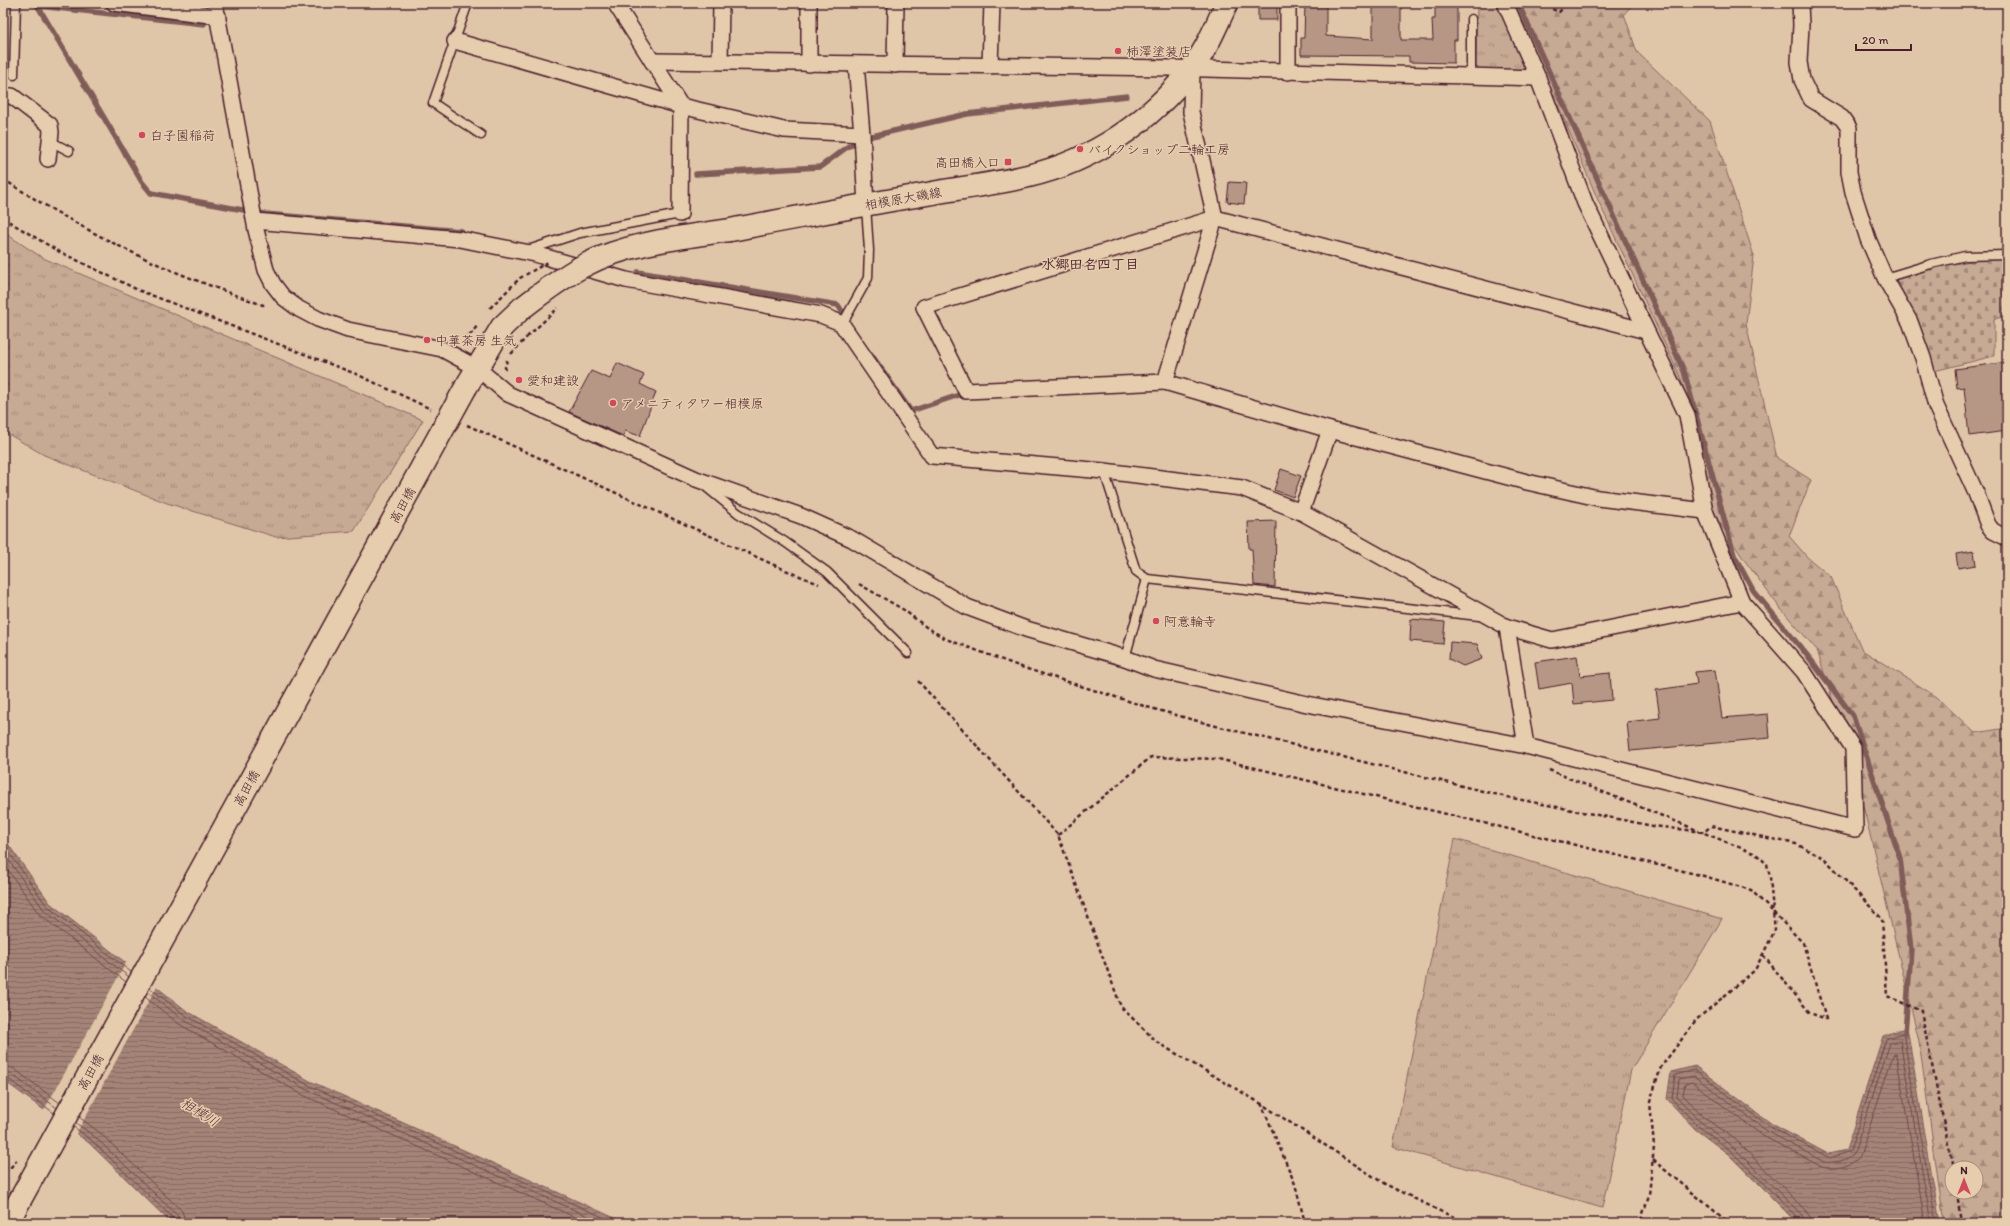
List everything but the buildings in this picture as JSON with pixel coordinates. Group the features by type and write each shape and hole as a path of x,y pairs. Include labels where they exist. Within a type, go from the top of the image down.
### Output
{"main road":[{"name":"相模原大磯線","path":"477,368 502,327 522,308 556,283 580,268 612,254 673,239 1028,176 1080,159 1100,150 1139,122 1160,104 1192,69 1201,55 1227,3"},
{"name":"高田橋","path":"10,1216 477,368"}],"street":[{"path":"114,3 216,10 255,221 266,270 273,284 283,297 299,309 318,319 348,330 442,349 477,368 508,394 696,479 801,516 852,539 967,607 1026,629 1125,658 1154,669 1307,704 1526,746 1854,829 1853,748 1804,672 1742,602 1705,512 1687,415 1585,203 1538,78 1505,3"},
{"path":"615,3 682,106 680,214"},
{"path":"720,61 721,3"},
{"path":"809,3 809,64"},
{"path":"895,65 896,3"},
{"path":"990,66 992,3"},
{"path":"1288,72 1288,7 1290,3"},
{"path":"1800,3 1801,25 1799,62 1802,80 1811,99 1842,118 1849,128 1849,172 1853,192 1868,239 1885,278 1910,322 1923,358 1936,406 1976,493 1988,525 1993,531 2007,538"},
{"path":"454,41 682,106 784,130 862,134"},
{"path":"652,61 1192,69 1538,78"},
{"path":"856,64 866,205"},
{"path":"1165,382 1215,218 1190,112 1192,69"},
{"path":"3,96 12,96 50,125 48,159"},
{"path":"1646,331 1215,218 924,307 966,391 1165,382 1330,430 1527,482 1598,498 1705,512"},
{"path":"255,221 460,239 524,252 626,280 821,315 842,322 932,456 1104,471 1242,488 1301,512 1507,627 1552,640 1742,602"},
{"path":"1301,512 1330,430"},
{"path":"1507,627 1526,746"}],"lane":[{"path":"14,75 16,3"},
{"path":"468,3 433,103 481,135"},
{"path":"1471,19 1471,76"},
{"path":"50,141 69,152"},
{"path":"842,322 852,308 868,278 869,250 866,205"},
{"path":"524,252 580,233 680,214"},
{"path":"1885,278 1931,264 1965,256 2007,255"},
{"path":"1104,471 1136,571 1147,579 1487,617"},
{"path":"696,479 738,513 785,542 826,572 908,653"},
{"path":"1125,658 1147,579"}],"path":[{"path":"1549,3 1552,9 1558,12 1564,7 1563,3"},
{"path":"3,179 73,222 111,242 188,277 263,305"},
{"path":"3,218 58,251 138,290 356,374 434,410"},
{"path":"508,373 505,368 507,358 527,337 563,304"},
{"path":"463,338 472,333"},
{"path":"463,423 783,570 820,584 826,572"},
{"path":"854,581 904,610 926,627 946,639 1024,668 1147,707 1212,725 1507,797 1646,824 1704,832 1711,826 1796,844 1824,858 1882,920 1887,996 1921,1011 1951,1160"},
{"path":"918,681 1058,835 1121,1007 1158,1042 1260,1103 1385,1184 1442,1212 1469,1223"},
{"path":"1058,835 1151,757 1218,759 1704,876 1751,890 1803,943 1826,1019 1810,1013 1763,955"},
{"path":"1546,769 1756,854 1767,864 1770,877 1775,930 1755,970 1696,1020 1661,1068 1650,1102 1654,1147 1649,1195 1640,1223"},
{"path":"1260,1103 1295,1184 1305,1223"},
{"path":"1652,1160 1729,1223"},
{"path":"1958,1200 1961,1223"}],"green space":[{"path":"1477,3 1497,3 1525,70 1476,70"},
{"path":"1505,3 1634,3 1624,14 1637,52 1710,121 1754,256 1746,324 1777,458 1811,480 1789,536 1807,557 1831,577 1862,650 1937,697 1975,733 2007,728 2007,1223 1944,1223 1919,1041 1857,780 1817,650 1780,608 1745,561 1711,510 1704,463 1681,379 1597,198 1556,100"},
{"path":"3,232 43,258 423,420 354,531 276,537 167,503 44,455 3,431"},
{"path":"1982,259 2007,260 2007,316 1994,319 1994,356 1934,371 1916,316 1895,280 1937,267"},
{"path":"1455,839 1722,919 1631,1070 1602,1208 1393,1147"}],"water":[{"name":"相模川","path":"3,837 50,903 187,1011 310,1081 626,1223 175,1223 168,1220 89,1143 3,1080"},
{"path":"1907,1027 1940,1223 1797,1223 1728,1154 1695,1129 1667,1099 1671,1072 1695,1066 1772,1124 1828,1154 1846,1150 1883,1036"}],"pier":[{"path":"127,961 157,986 75,1136 43,1112"}],"waterway":[{"path":"36,3 142,182 151,193 265,214 461,231"},
{"path":"1518,3 1684,371 1734,555 1753,590 1811,660 1853,716 1900,858 1911,949 1905,1034"},
{"path":"38,6 204,24"},
{"path":"696,174 820,167 847,147 872,136 967,114 1127,96"},
{"path":"638,272 838,305 847,319"},
{"path":"871,354 911,411 959,395"}],"place":[{"name":"柿澤塗装店","path":"1118,51"},
{"name":"白子園稲荷","path":"142,135"},
{"name":"バイクショップ二輪工房","path":"1080,149"},
{"name":"高田橋入口","path":"1008,162"},
{"name":"中華茶房 生気","path":"427,340"},
{"name":"愛和建設","path":"519,380"},
{"name":"アメニティタワー相模原","path":"613,403"},
{"name":"阿意輪寺","path":"1156,621"}],"district":[{"name":"水郷田名四丁目","path":"1090,264"}]}
